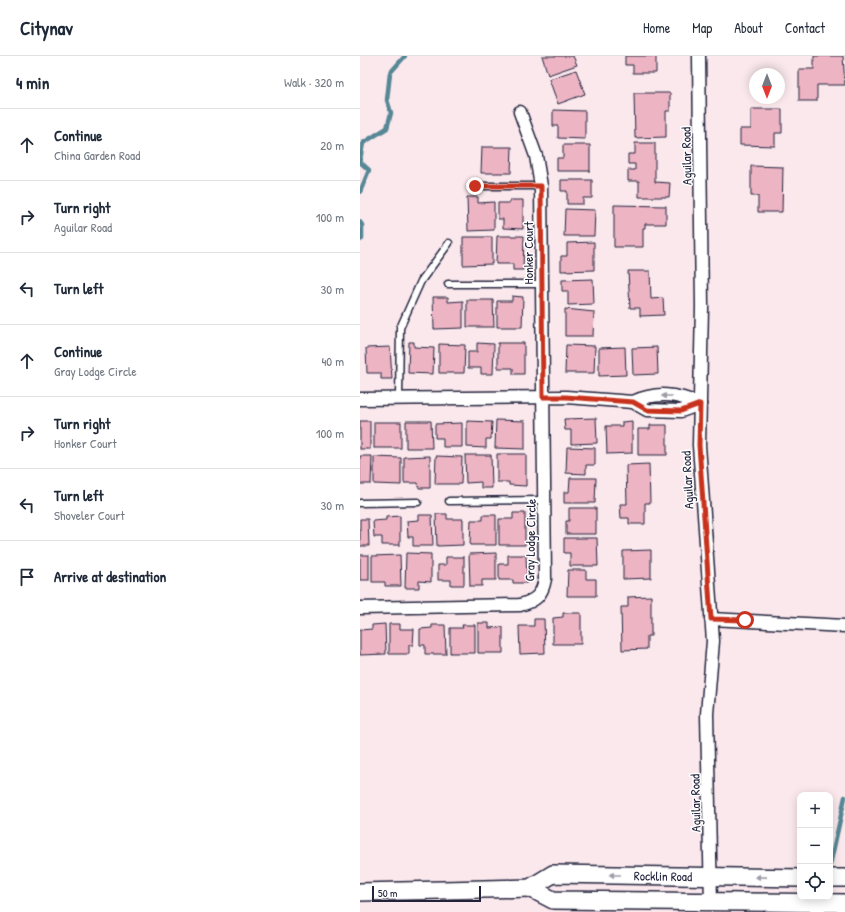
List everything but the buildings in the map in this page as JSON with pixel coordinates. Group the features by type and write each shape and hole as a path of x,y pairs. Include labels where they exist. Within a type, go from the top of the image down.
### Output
{"main road":[{"name":"Rocklin Road","path":"530,888 553,874 797,878"},
{"path":"833,878 845,878"},
{"name":"Rocklin Road","path":"360,892 530,888 553,900 844,903"}],"street":[{"name":"Aguilar Road","path":"699,56 702,307 699,445 713,641 707,714 711,902"},
{"name":"Honker Court","path":"520,112 536,156 541,186 543,397"},
{"name":"Gray Lodge Circle","path":"360,608 520,605 531,602 539,597 545,579 543,397"},
{"path":"360,399 566,397 633,402 647,410 681,411 700,404"},
{"path":"711,619 845,626"}],"lane":[{"path":"475,186 541,186"},
{"path":"399,398 400,328 422,281 449,243"},
{"path":"448,284 542,284"},
{"path":"449,502 544,500"},
{"path":"360,503 418,502"}],"waterway":[{"path":"360,160 363,143 387,128 391,113 387,100 390,73 405,56"},
{"path":"360,162 369,170 360,192"},
{"path":"360,222 362,225 362,239 360,240"},
{"path":"830,864 845,797"}],"route":[{"path":"475,186 541,186 543,397 566,397 633,402 647,410 681,411 700,404 699,445 711,619 745,620"}]}
